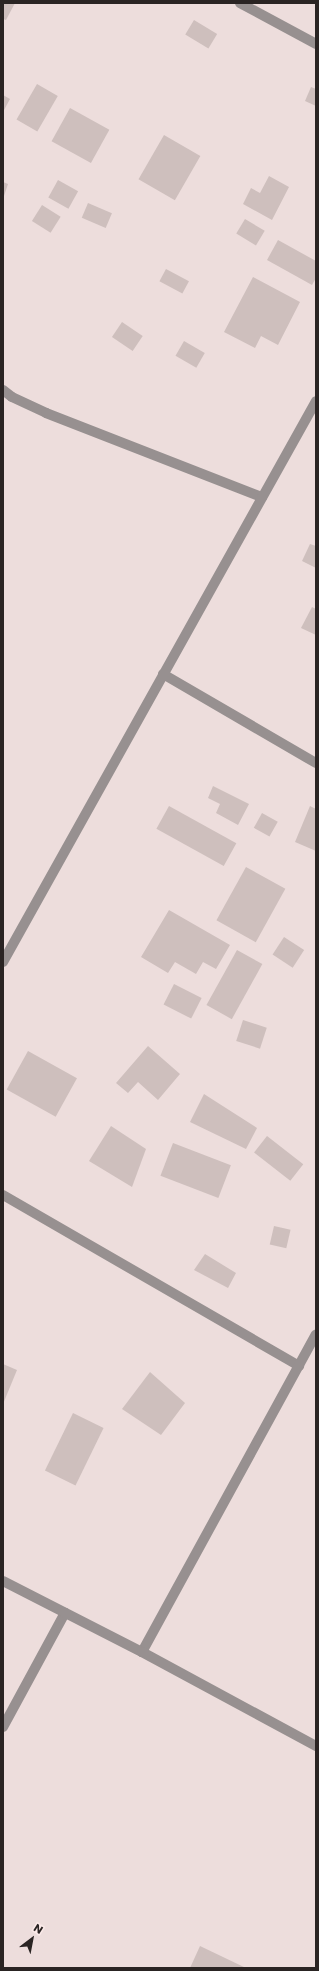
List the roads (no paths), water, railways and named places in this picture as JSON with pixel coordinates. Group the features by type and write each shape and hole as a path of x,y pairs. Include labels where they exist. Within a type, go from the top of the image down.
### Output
{"street":[{"path":"240,3 316,44"},
{"path":"3,390 12,397 46,413 262,497"},
{"path":"3,962 316,401"},
{"path":"163,674 316,763"},
{"path":"3,1195 298,1366"},
{"path":"142,1652 316,1334"},
{"path":"3,1580 142,1652 316,1746"},
{"path":"3,1727 65,1613"}]}
